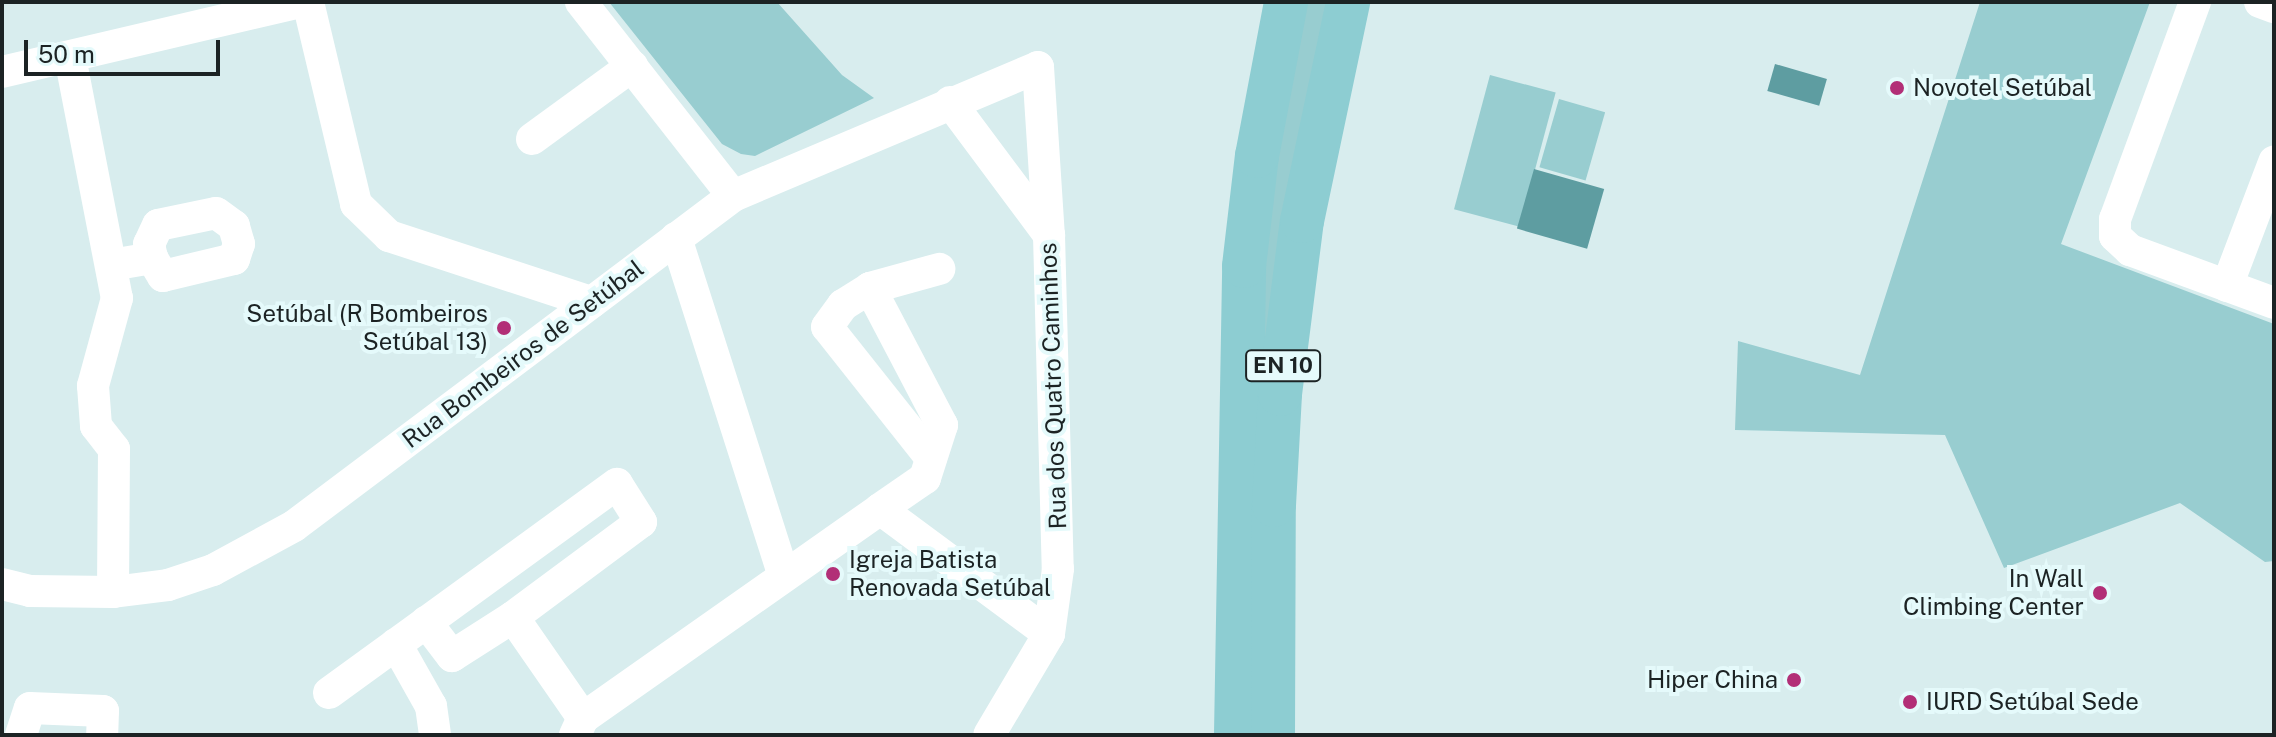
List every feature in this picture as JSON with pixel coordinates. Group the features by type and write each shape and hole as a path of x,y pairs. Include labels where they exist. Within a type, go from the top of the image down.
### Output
{"main road":[{"name":"EN 10","path":"1236,735 1243,280 1257,156 1286,2"},
{"name":"EN 10","path":"1273,735 1273,534 1280,394 1302,221 1346,12"}],"street":[{"path":"2,72 301,2"},
{"path":"308,2 356,204 389,236 591,302"},
{"path":"581,2 733,196"},
{"path":"2195,2 2114,230 2130,250 2274,303"},
{"path":"2260,2 2274,7"},
{"path":"70,57 117,298 93,386 96,426 114,449 113,592"},
{"path":"532,139 632,66"},
{"name":"Rua Bombeiros de Setúbal","path":"2,584 30,591 113,592 168,585 213,570 294,526 733,196 1038,67"},
{"name":"Rua dos Quatro Caminhos","path":"989,735 1049,634 1058,569 1049,235 1038,67"},
{"path":"950,102 1049,235"},
{"path":"2227,286 2274,162"},
{"path":"676,238 783,574"},
{"path":"111,265 152,258"},
{"path":"931,458 827,327 843,305 870,288 939,269"},
{"path":"513,617 579,726 783,574 925,478 942,425 870,288"},
{"path":"329,693 426,622 617,484 641,522 513,617 452,656 426,622"},
{"path":"880,509 1049,634"},
{"path":"396,644 431,706 435,735"},
{"path":"21,735 30,708 103,711 102,735"}],"shaded area":[{"path":"609,2 777,2 842,75 874,98 755,156 741,154 722,144"},
{"path":"1305,2 1332,2 1265,469 1257,331 1269,186"},
{"path":"1980,2 2150,2 2061,244 2274,324 2274,561 2265,562 2180,503 2004,568 1945,435 1735,430 1738,341 1860,375"},
{"path":"1775,64 1827,79 1819,106 1767,91"},
{"path":"1490,75 1556,93 1520,227 1454,209"},
{"path":"1559,99 1605,112 1586,180 1539,167"},
{"path":"1534,169 1604,189 1587,249 1517,229"}],"place":[{"name":"Novotel Setúbal","path":"1897,88"},
{"name":"Setúbal (R Bombeiros Setúbal 13)","path":"504,328"},
{"name":"Igreja Batista Renovada Setúbal","path":"833,574"},
{"name":"In Wall Climbing Center","path":"2100,593"},
{"name":"Hiper China","path":"1794,680"},
{"name":"IURD Setúbal Sede","path":"1910,702"}]}
